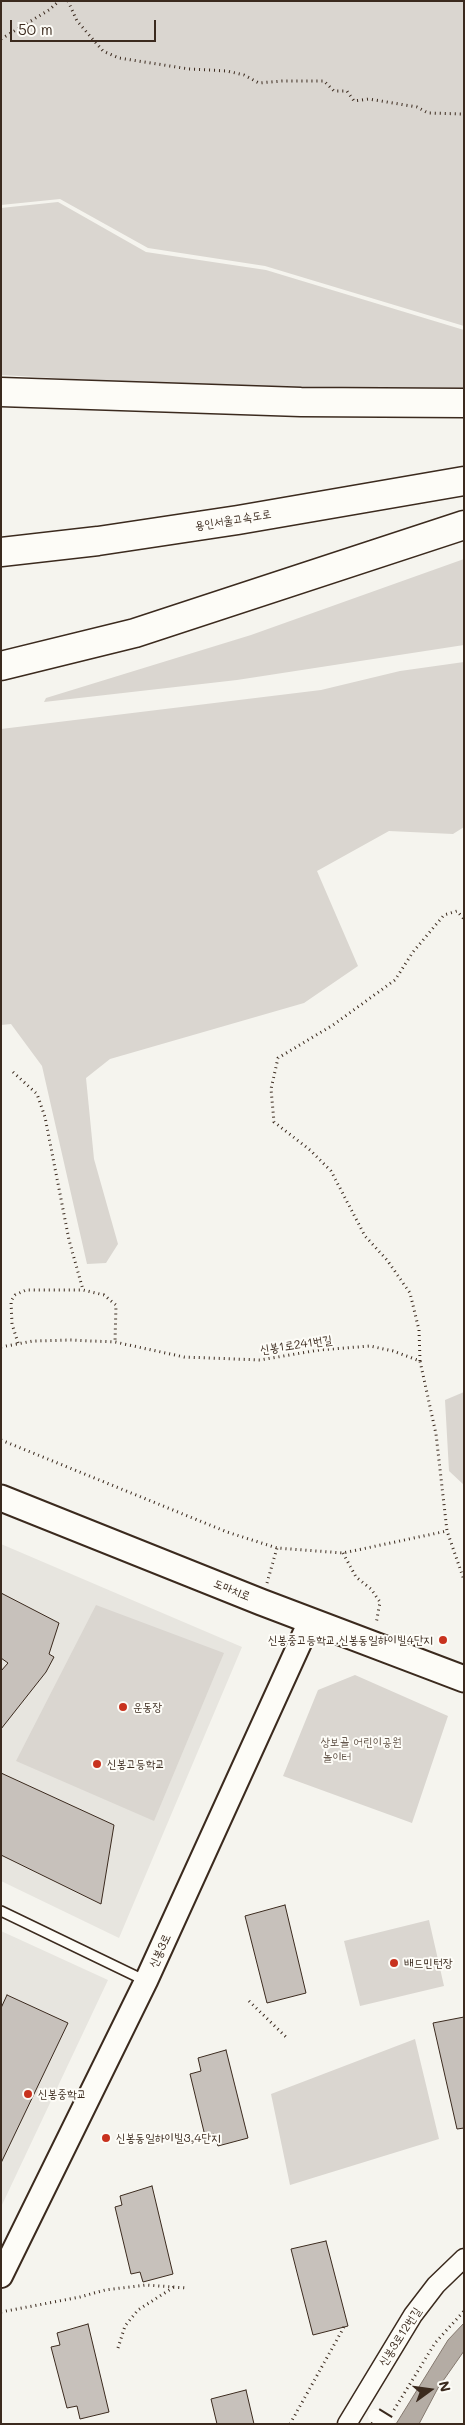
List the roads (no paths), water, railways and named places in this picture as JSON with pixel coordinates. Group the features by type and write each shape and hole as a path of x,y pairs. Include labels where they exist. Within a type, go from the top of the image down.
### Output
{"highway":[{"path":"1,392 301,402 464,403"},
{"name":"용인서울고속도로","path":"1,534 345,488 464,466"},
{"name":"용인서울고속도로","path":"1,552 98,541 238,520 464,481"},
{"path":"1,681 109,640 464,525"},
{"path":"1,666 109,640"}],"main road":[{"name":"도마치로","path":"1,1498 261,1602 464,1679"}],"street":[{"name":"신봉3로","path":"1,2276 146,1981 310,1621"},
{"name":"신봉3로12번길","path":"347,2424 413,2315 436,2285 464,2258"},
{"path":"375,2416 389,2420"}],"lane":[{"path":"1,1911 146,1981"}],"place":[{"name":"신봉중고등학교.신봉동일하이빌4단지","path":"443,1640"},
{"name":"운동장","path":"123,1707"},
{"name":"신봉고등학교","path":"97,1764"},
{"name":"배드민턴장","path":"394,1963"},
{"name":"신봉중학교","path":"28,2094"},
{"name":"신봉동일하이빌3,4단지","path":"106,2138"}],"park label":[{"name":"상보골 어린이공원","path":"361,1742"},
{"name":"놀이터","path":"337,1757"}]}
